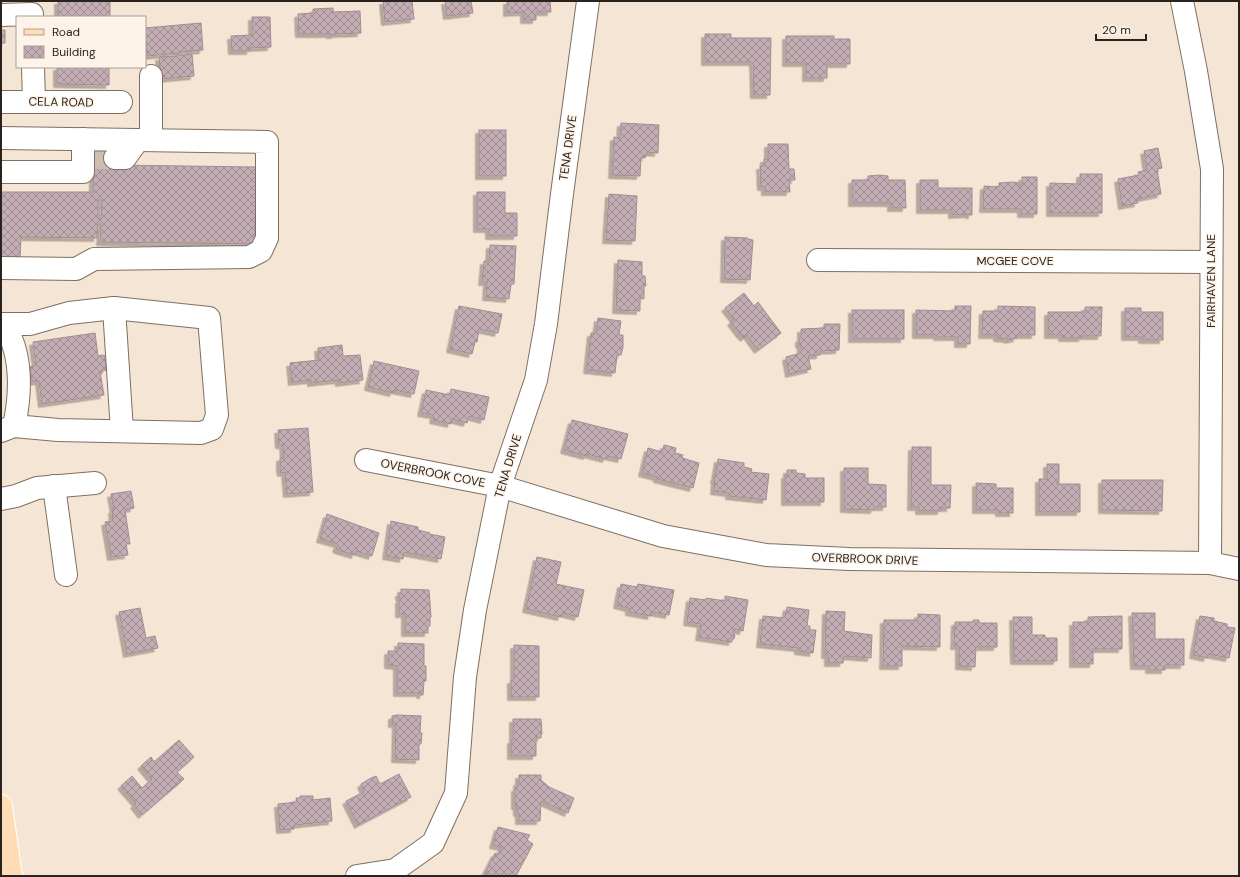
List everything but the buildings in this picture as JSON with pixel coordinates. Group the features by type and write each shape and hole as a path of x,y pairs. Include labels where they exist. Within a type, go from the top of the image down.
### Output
{"main road":[{"path":"1,806 11,876"}],"street":[{"name":"TENA DRIVE","path":"357,876 395,870 434,843 456,792 465,677 475,610 500,486 536,380 546,324 588,1"},
{"name":"FAIRHAVEN LANE","path":"1182,1 1196,70 1212,169 1210,563"},
{"path":"1,15 32,11"},
{"path":"33,68 34,101"},
{"path":"115,158 125,158 144,140 151,76"},
{"name":"CELA ROAD","path":"1,102 121,102"},
{"path":"1,138 86,151 144,140 267,142 267,238 261,251 249,256 94,259 76,269 1,268"},
{"path":"1,172 83,172 86,151"},
{"name":"MCGEE COVE","path":"818,260 1211,262"},
{"path":"114,308 209,318 217,415 212,429 201,433 8,428 18,408 18,376 12,340 10,334 2,324 30,324 69,313 114,308"},
{"path":"114,308 122,431"},
{"name":"OVERBROOK COVE","path":"366,460 500,486"},
{"path":"1,499 16,496 37,488 95,483"},
{"path":"54,486 66,575"},
{"name":"OVERBROOK DRIVE","path":"500,486 663,536 766,555 849,559 1210,563 1239,569"}],"tunnel":[{"path":"91,158 115,158"}]}
